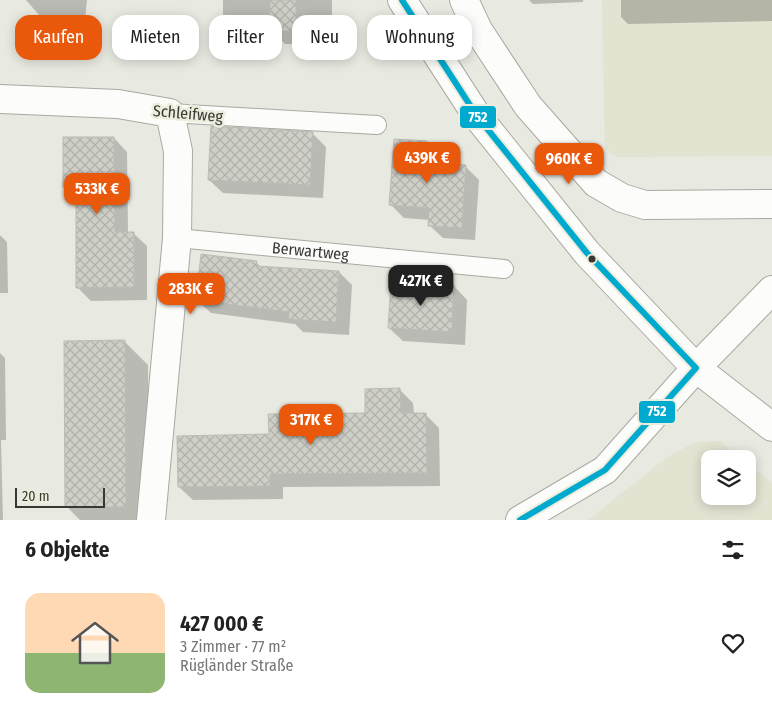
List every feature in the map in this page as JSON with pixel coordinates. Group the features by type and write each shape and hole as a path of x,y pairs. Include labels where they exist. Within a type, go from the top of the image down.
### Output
{"street":[{"path":"402,0 477,116 588,253 696,368 772,427"},
{"path":"464,0 478,30 528,106 596,184 622,198 645,206 772,204"},
{"name":"Schleifweg","path":"0,99 118,104 170,113"},
{"path":"151,520 177,238 178,151 170,113"},
{"path":"520,520 605,470 696,368 772,290"}],"lane":[{"name":"Schleifweg","path":"170,113 376,125"},
{"name":"Berwartweg","path":"177,238 504,269"}],"shaded area":[{"path":"602,0 772,0 772,156 617,157 605,149"},
{"path":"720,441 730,450 701,450 701,505 756,505 756,470 772,483 772,520 588,520 666,458 695,442"}],"building":[{"path":"270,0 296,0 296,15 292,15 292,31 282,31 282,15 270,15"},
{"path":"211,126 313,132 310,185 208,180"},
{"path":"63,137 114,137 115,232 134,232 134,287 76,288 76,187 63,187"},
{"path":"394,139 427,141 426,163 466,165 462,228 428,226 429,208 389,205"},
{"path":"201,254 257,261 256,266 339,271 336,322 288,319 289,312 196,300"},
{"path":"391,282 454,285 452,332 388,328"},
{"path":"125,340 126,507 65,507 64,341"},
{"path":"400,388 401,413 426,413 427,473 270,474 270,486 178,487 177,436 269,434 268,414 365,413 365,389"}],"transit line":[{"name":"752","path":"402,0 477,116 587,253 696,368 605,470 520,520"}]}
